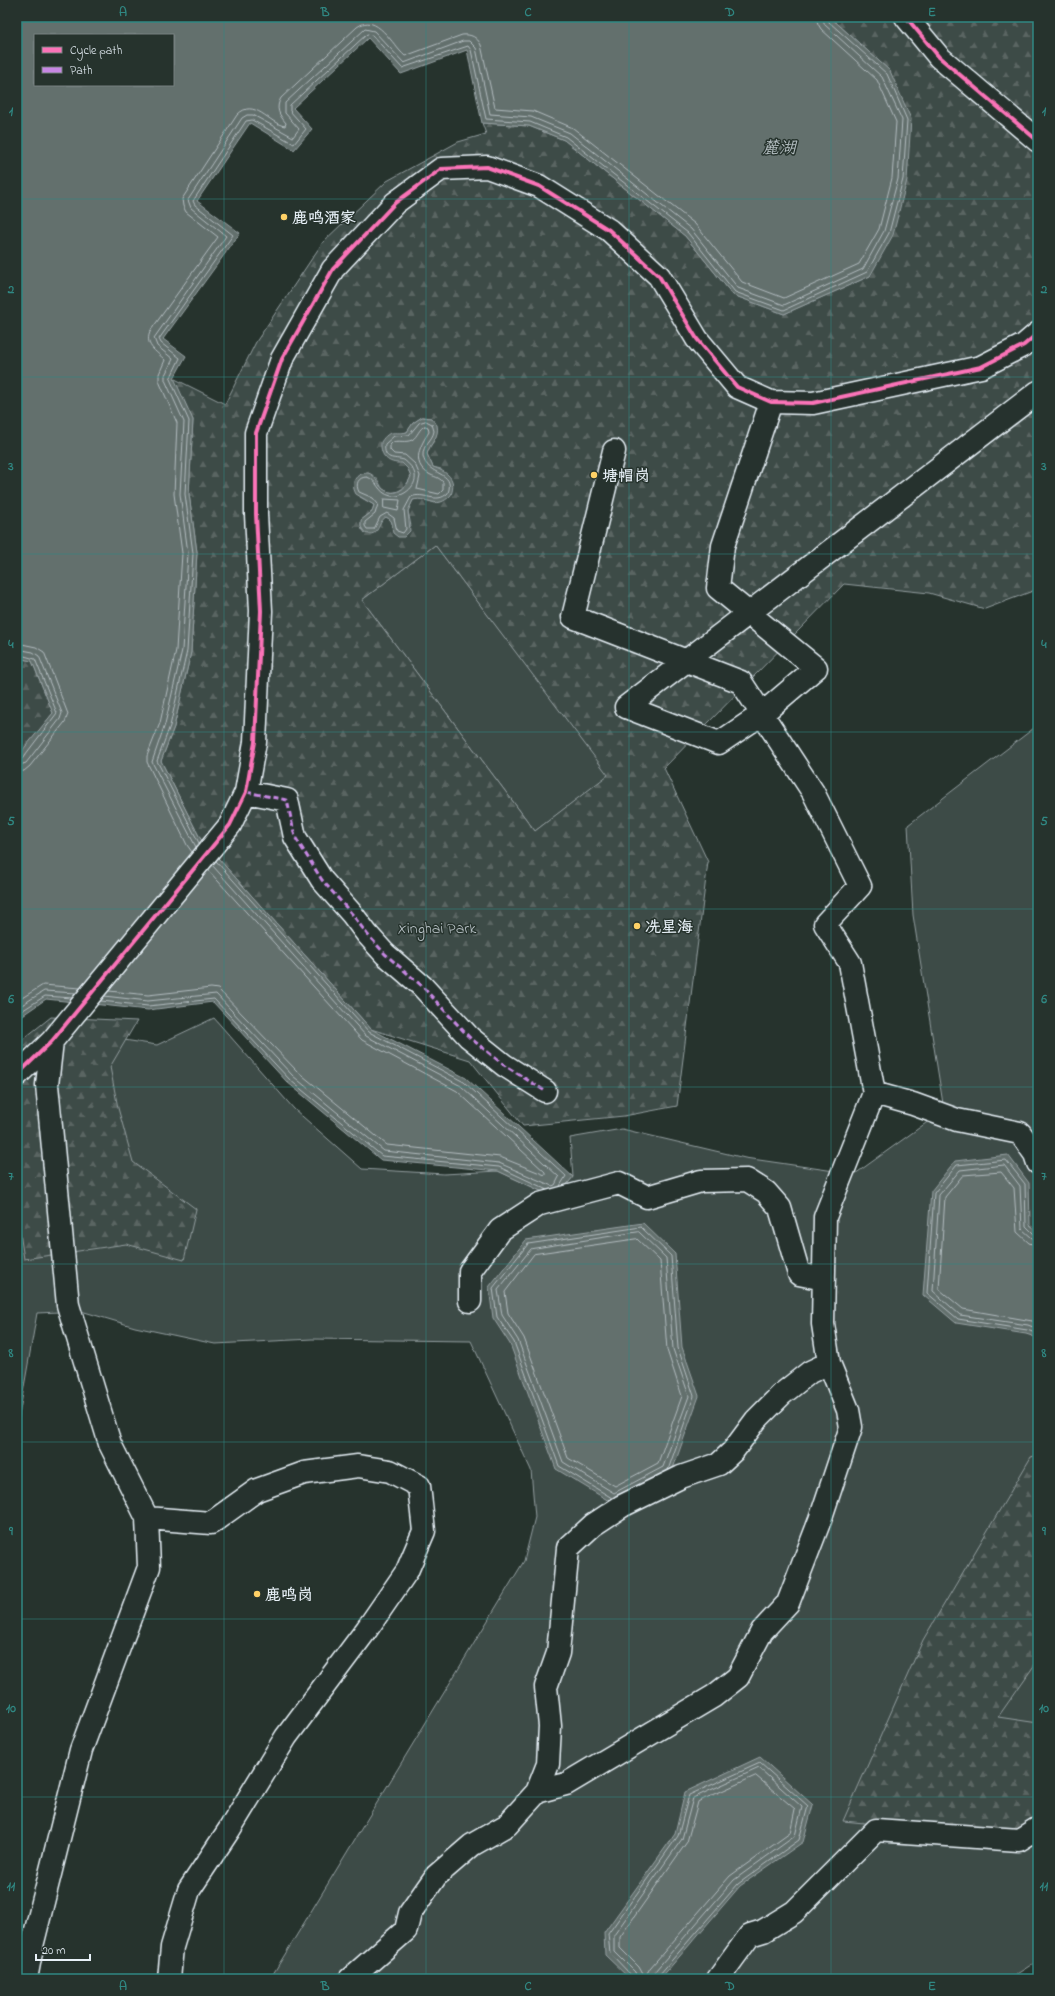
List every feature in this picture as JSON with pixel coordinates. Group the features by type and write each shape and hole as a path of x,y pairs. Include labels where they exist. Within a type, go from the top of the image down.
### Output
{"street":[{"path":"906,17 939,58 1038,141"},
{"path":"17,1075 52,1041 230,825 246,792 255,742 261,611 256,514 256,433 282,359 333,270 395,204 418,186 442,169 488,167 539,186 609,230 659,276 697,339 737,387 771,402 813,403 981,367 1024,345 1038,333"},
{"path":"771,402 724,546 718,588 749,613 816,668 762,714 719,743 626,707 686,661 749,613 1038,392"},
{"path":"537,1792 566,1784 714,1696 738,1677 762,1632 788,1603 820,1520 851,1427 848,1410 829,1363 823,1324 825,1217 874,1093 850,963 825,924 860,886 813,792 741,682 573,617 614,451"},
{"path":"246,792 287,800 295,837 322,880 352,914 367,934 386,954 422,986 469,1037 504,1065 545,1090"},
{"path":"26,1979 33,1942 81,1750 149,1567 147,1518 110,1444 68,1305 47,1085 52,1041"},
{"path":"874,1093 913,1104 957,1120 1020,1133 1034,1154 1038,1163"},
{"path":"470,1300 470,1271 500,1230 540,1204 619,1183 647,1197 700,1182 747,1180 766,1192 780,1208 799,1274 824,1279"},
{"path":"350,1979 406,1930 410,1913 436,1876 472,1845 507,1825 537,1792 548,1764 550,1726 546,1687 558,1653 568,1548 592,1525 622,1506 681,1477 719,1464 733,1451 756,1420 782,1394 810,1372 829,1363"},
{"path":"147,1518 211,1523 257,1490 304,1473 358,1466 390,1471 419,1486 424,1531 407,1571 367,1629 286,1737 229,1830 188,1890 172,1947 169,1979"},
{"path":"718,1979 750,1935 763,1931 794,1912 876,1830 1019,1840 1038,1828"}],"green space":[{"name":"Xinghai Park","path":"830,17 1038,17 1038,589 985,609 929,593 844,584 664,768 708,862 677,1106 624,1116 523,1126 470,1060 371,1029 200,838 161,761 174,727 191,652 197,552 189,494 193,420 173,378 225,404 256,342 323,242 387,181 458,142 486,134 482,123 529,126 564,140 685,236 733,295 784,314 870,276 890,71","holes":["422,417 431,418 434,441 427,454 433,467 441,469 435,503 419,498 413,500 408,511 411,526 394,533 392,522 386,517 362,530 362,521 372,512 374,505 360,497 376,477 383,489 387,491 396,492 407,484 411,476 408,469 402,463 403,433 407,432 413,423","435,545 608,775 535,831 362,600"]},
{"path":"435,545 609,775 535,831 362,600"},
{"path":"17,658 32,661 53,713 19,757 17,757"},
{"path":"1038,725 1038,1965 1031,1965 1009,1979 270,1979 524,1561 535,1517 531,1470 471,1341 312,1339 215,1344 135,1327 81,1311 37,1313 17,1427 17,1071 91,1035 157,1045 214,1018 294,1109 362,1169 444,1174 498,1171 556,1198 573,1177 570,1138 622,1129 745,1158 855,1174 944,1110 913,915 908,825"},
{"path":"51,1017 137,1021 110,1067 118,1108 133,1162 196,1209 184,1260 126,1244 24,1259 17,1213 17,1044"},
{"path":"1038,1455 1038,1660 998,1717 1038,1723 1038,1837 1035,1839 843,1821 923,1640 1031,1457"}],"water":[{"name":"麓湖","path":"17,17 830,17 890,71 911,119 907,180 893,235 870,276 784,314 733,295 685,236 564,140 529,126 482,123 467,50 401,74 368,38 293,108 312,129 294,150 250,123 197,201 240,233 163,339 186,356 174,378 193,420 189,494 197,552 191,652 174,727 161,761 200,838 371,1029 466,1078 573,1177 556,1198 498,1171 381,1160 287,1082 213,1002 148,1010 46,999 17,1019 17,757 53,713 32,661 17,658"},
{"path":"422,417 431,418 437,425 438,429 436,437 427,454 433,467 450,476 453,484 451,495 446,500 437,503 419,499 413,500 408,511 410,531 404,537 398,537 393,533 392,522 386,517 383,519 376,531 370,534 365,533 361,527 361,520 372,512 374,505 356,494 354,490 355,479 364,473 368,473 371,474 381,487 388,492 397,492 404,488 411,476 408,469 402,463 393,462 386,458 382,451 381,442 390,433 407,432 413,423"},
{"path":"1008,1155 1029,1183 1030,1225 1038,1232 1038,1338 1026,1334 956,1323 923,1295 931,1191 955,1161"},
{"path":"643,1223 675,1254 682,1347 699,1396 671,1474 614,1504 556,1469 510,1344 493,1318 489,1287 526,1240"},
{"path":"760,1757 813,1805 803,1842 740,1886 661,1978 630,1979 605,1955 604,1933 675,1834 685,1792"}],"marked path":[{"path":"246,792 287,800 295,837 322,880 352,914 367,934 385,954 422,986 469,1037 504,1065 545,1091"}],"cycle path":[{"path":"906,17 939,57 1038,141"},
{"path":"17,1075 52,1041 230,825 246,792 255,742 261,611 256,514 256,433 282,359 333,269 395,203 441,169 487,167 539,186 609,230 659,276 697,339 737,387 771,402 813,403 981,367 1024,345 1038,333"}],"place":[{"name":"鹿鸣酒家","path":"284,217"},
{"name":"塘帽岗","path":"594,475"},
{"name":"冼星海","path":"637,926"},
{"name":"鹿鸣岗","path":"257,1594"}]}
